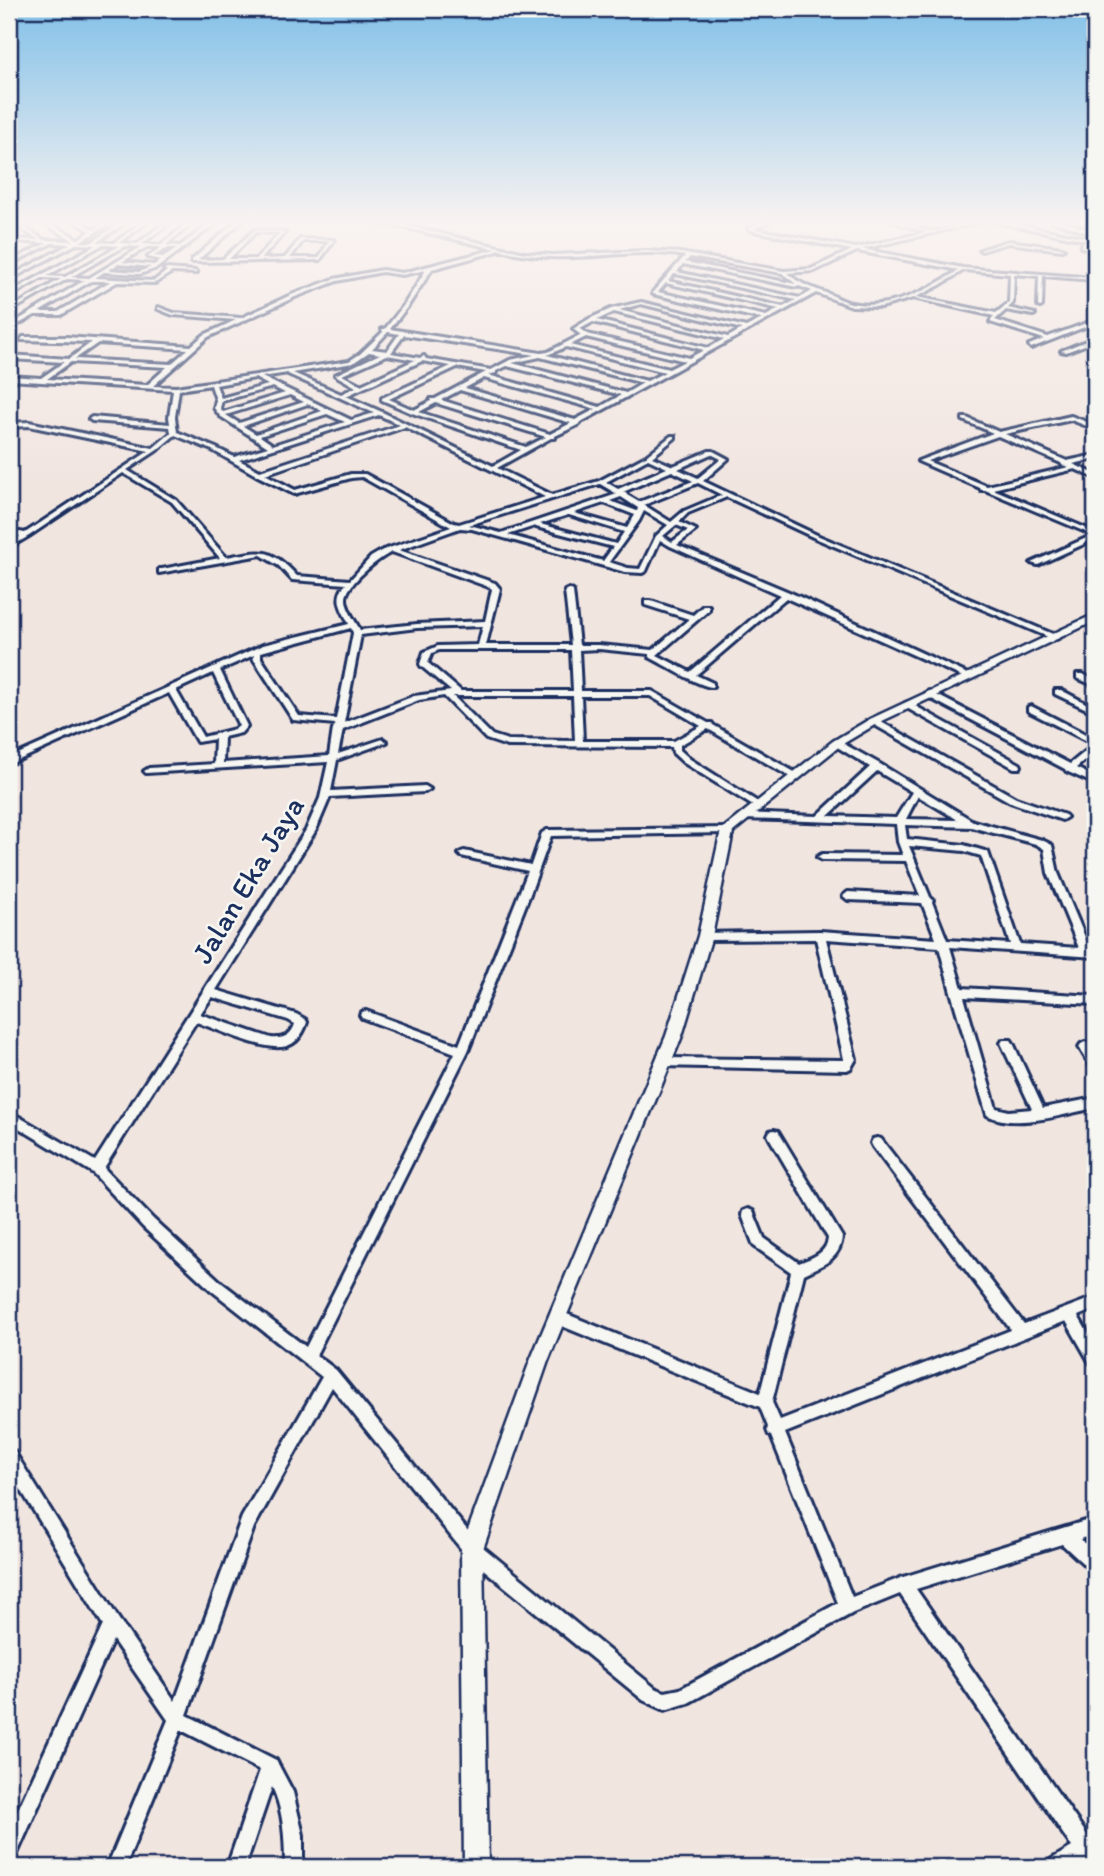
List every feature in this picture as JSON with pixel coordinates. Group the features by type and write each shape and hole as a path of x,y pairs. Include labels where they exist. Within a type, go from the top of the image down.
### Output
{"street":[{"path":"17,323 41,309"},
{"path":"9,311 59,314 68,309"},
{"path":"163,309 173,314 245,319"},
{"path":"149,386 216,331 267,309"},
{"path":"9,378 177,389 290,373 351,362 367,350 402,309"},
{"path":"619,309 576,330 586,335 689,360"},
{"path":"664,309 747,329"},
{"path":"724,309 766,318"},
{"path":"493,468 784,309"},
{"path":"966,309 998,315"},
{"path":"1033,314 1007,309 992,321 1048,339"},
{"path":"613,310 729,339"},
{"path":"592,320 709,350"},
{"path":"1031,346 1095,321"},
{"path":"384,330 538,354 648,383"},
{"path":"360,387 338,375 389,352 403,332"},
{"path":"1066,333 1094,341"},
{"path":"414,412 508,363 548,353 586,335"},
{"path":"23,339 192,348"},
{"path":"42,380 97,341"},
{"path":"1064,351 1094,341"},
{"path":"566,345 669,371"},
{"path":"367,350 494,372"},
{"path":"9,356 173,366"},
{"path":"341,396 424,358"},
{"path":"508,363 627,395"},
{"path":"459,365 384,399 414,412 528,450"},
{"path":"290,373 405,425 551,497"},
{"path":"484,376 602,409"},
{"path":"257,377 349,422"},
{"path":"213,384 219,400 218,408 223,414 272,447"},
{"path":"219,400 274,385"},
{"path":"459,388 578,423"},
{"path":"9,546 154,450 174,429 177,389"},
{"path":"223,414 291,393"},
{"path":"433,400 553,437"},
{"path":"239,425 310,402"},
{"path":"256,436 328,411"},
{"path":"233,460 380,414"},
{"path":"1095,427 1071,418 998,434 921,461 1095,536"},
{"path":"92,419 174,429 289,490 301,493 351,476 363,475 457,526 472,527 604,564 642,571 659,537 686,512 729,494"},
{"path":"965,419 1095,476"},
{"path":"9,425 29,424 154,450"},
{"path":"258,474 405,425"},
{"path":"162,571 262,553 282,564 295,578 352,582 374,559 393,550 457,526 601,482 648,457 673,437"},
{"path":"499,536 607,502 711,452 725,459 700,480 640,509 604,564"},
{"path":"648,457 828,542 1056,637"},
{"path":"1064,464 1095,457"},
{"path":"984,489 1073,467"},
{"path":"124,471 174,501 223,558"},
{"path":"601,482 622,493 640,509"},
{"path":"607,502 640,509 693,530 672,545"},
{"path":"570,514 628,531"},
{"path":"536,525 617,546"},
{"path":"9,531 27,535"},
{"path":"1035,563 1095,536"},
{"path":"659,537 968,676"},
{"path":"393,550 492,585 496,589 481,648"},
{"name":"Jalan Eka Jaya","path":"97,1169 312,830 326,794 355,629 342,601 345,589 352,582"},
{"path":"569,591 575,647 579,742"},
{"path":"690,676 786,594"},
{"path":"648,603 695,618"},
{"path":"459,693 424,664 425,654 438,649 575,647 630,648 654,652 706,608"},
{"path":"309,1355 462,1051 547,833 727,830 837,743 874,721 1095,617"},
{"path":"9,761 171,689 297,638 355,629 488,623"},
{"path":"654,652 656,659 710,685"},
{"path":"258,653 257,658 296,718 337,725 417,698 446,693 652,694 795,775"},
{"path":"171,689 197,739 220,736 243,726 216,670"},
{"path":"1080,676 1095,684"},
{"path":"1058,692 1095,711"},
{"path":"446,693 489,737 497,741 676,744 709,725"},
{"path":"929,694 1095,781"},
{"path":"908,705 1017,766"},
{"path":"1031,709 1095,741"},
{"path":"874,721 1013,800 1062,817"},
{"path":"218,765 220,736"},
{"path":"149,771 332,759 383,742"},
{"path":"837,743 971,824"},
{"path":"676,744 676,751 687,761 758,806"},
{"path":"1069,769 1095,748"},
{"path":"820,819 877,766"},
{"path":"326,794 425,789"},
{"path":"917,791 900,820 903,842 943,942 991,1111 995,1115 1010,1118 1095,1102"},
{"path":"705,936 820,935 1091,953 1053,873 1049,847 971,824 744,816"},
{"path":"476,1867 472,1549 557,1317 664,1063 705,936 727,830"},
{"path":"903,842 964,848 985,854 1016,947"},
{"path":"464,854 534,869"},
{"path":"822,857 910,858"},
{"path":"848,896 928,900"},
{"path":"664,1063 847,1065 850,1059 820,935"},
{"path":"195,1017 276,1043 291,1039 300,1027 301,1022 292,1017 210,992"},
{"path":"956,992 1095,1000"},
{"path":"366,1015 462,1051"},
{"path":"1007,1043 1039,1111"},
{"path":"1085,1047 1095,1064"},
{"path":"9,1116 97,1169 148,1223 217,1287 309,1355 331,1375 472,1549 649,1694 665,1701 682,1697 848,1607 903,1585 1095,1526"},
{"path":"774,1135 835,1237 831,1254 798,1270"},
{"path":"877,1143 1021,1332"},
{"path":"748,1215 759,1242 798,1270"},
{"path":"798,1270 765,1402 848,1607"},
{"path":"775,1430 1095,1303"},
{"path":"1069,1314 1095,1358"},
{"path":"557,1317 765,1402"},
{"path":"116,1867 177,1719 248,1523 331,1375"},
{"path":"9,1456 112,1624 177,1719 270,1766 284,1792 291,1824 294,1867"},
{"path":"1064,1535 1095,1563"},
{"path":"903,1585 1090,1857 1057,1867"},
{"path":"9,1849 112,1624"},
{"path":"236,1867 270,1766"}]}
